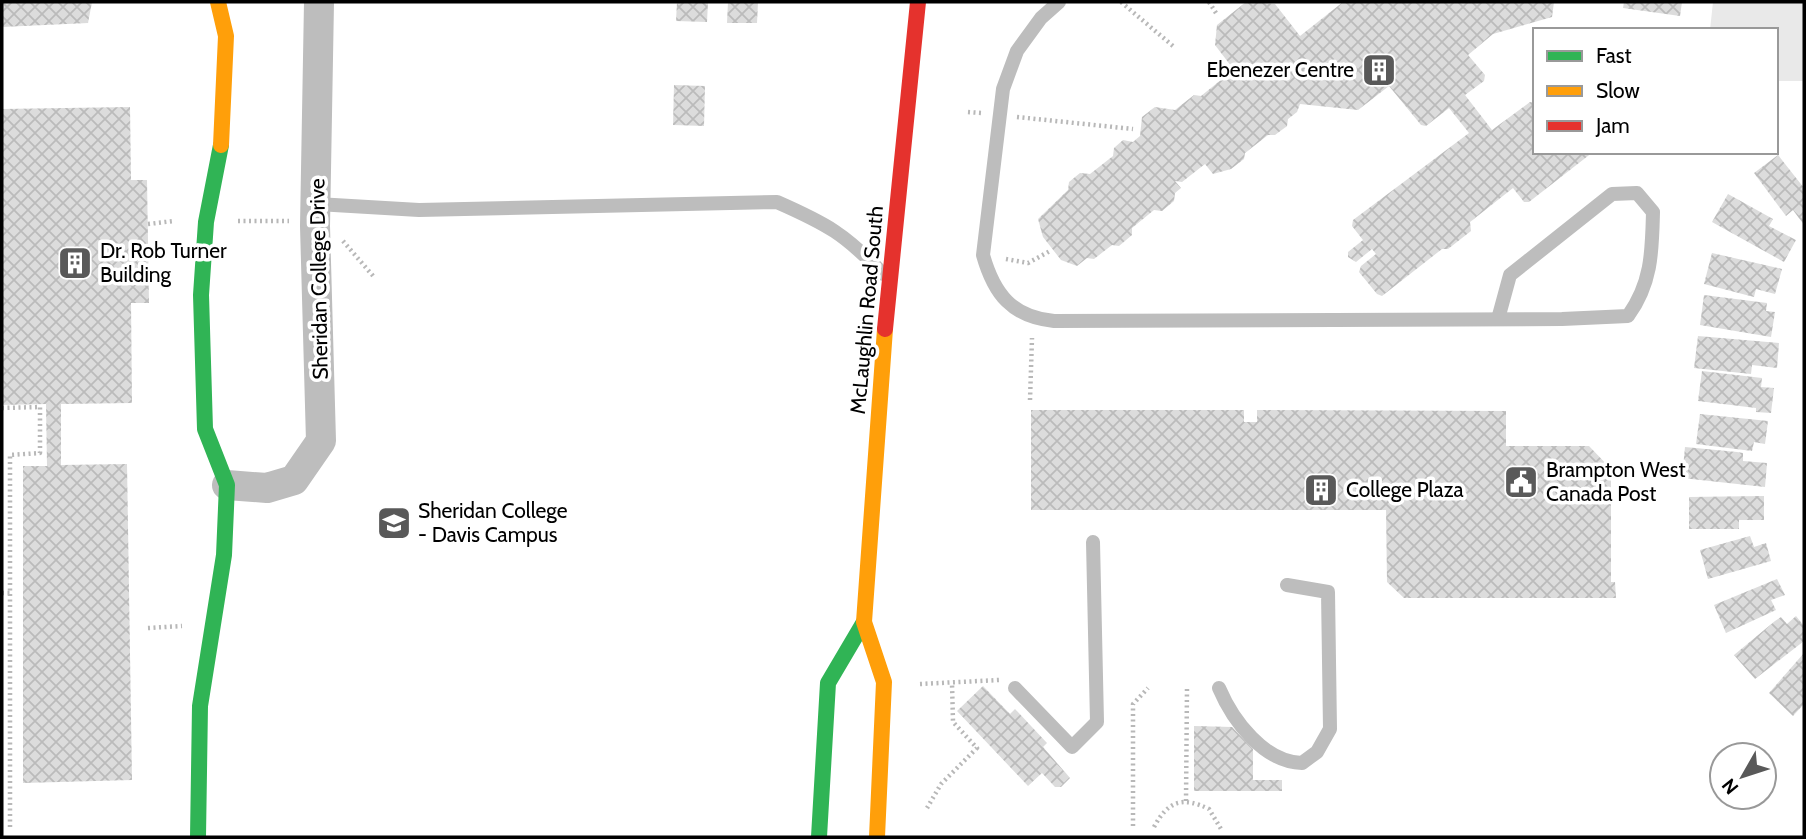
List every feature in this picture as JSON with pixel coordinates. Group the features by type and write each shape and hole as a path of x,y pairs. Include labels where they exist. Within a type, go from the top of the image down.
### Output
{"street":[{"path":"198,837 200,706 224,555 227,485 205,429 201,295 206,222 223,137 226,36 218,2"},
{"name":"Sheridan College Drive","path":"227,485 267,488 294,480 321,441 309,213 319,2"},
{"name":"McLaughlin Road South","path":"877,837 884,682 864,622 888,280 918,2"},
{"name":"McLaughlin Road South","path":"819,837 828,683 864,622"}],"lane":[{"path":"1059,2 1041,18 1017,51 1003,89 983,255 989,276 1002,300 1035,319 1498,319 1628,316 1640,299 1652,266 1653,212 1637,192 1612,194 1510,275 1498,319"},
{"path":"309,213 777,202 850,239 888,280"},
{"path":"1015,688 1072,747 1097,722 1093,542"},
{"path":"1219,688 1228,710 1277,760 1302,763 1317,752 1330,729 1328,592 1287,585"}],"path":[{"path":"1121,2 1173,46"},
{"path":"1209,2 1216,13"},
{"path":"968,112 1133,129"},
{"path":"235,221 309,213"},
{"path":"148,223 175,221"},
{"path":"340,234 374,277"},
{"path":"983,255 1028,263 1050,251"},
{"path":"1030,400 1035,319"},
{"path":"2,408 40,407 40,453 10,455 10,827"},
{"path":"2,593 11,593"},
{"path":"148,628 190,625"},
{"path":"920,684 1000,680"},
{"path":"927,808 941,784 978,748 953,722 952,683"},
{"path":"1133,826 1133,704 1148,688"},
{"path":"1186,801 1187,688"},
{"path":"1154,827 1168,805 1186,801 1209,809 1221,829"}],"shaded area":[{"path":"1713,2 1804,2 1804,81 1778,81 1778,28 1710,28"}],"building":[{"path":"2,2 92,2 88,23 2,27"},
{"path":"677,2 708,2 707,22 676,21"},
{"path":"728,2 758,2 757,23 727,23"},
{"path":"1246,2 1275,4 1300,36 1343,2 1554,2 1552,17 1493,34 1468,55 1485,75 1484,81 1465,95 1492,130 1530,102 1533,103 1533,154 1590,154 1529,202 1524,202 1513,188 1470,222 1471,231 1448,249 1442,249 1382,296 1377,294 1359,272 1361,266 1376,254 1372,249 1356,262 1348,257 1348,252 1363,240 1352,226 1353,220 1469,133 1449,108 1426,126 1421,125 1389,86 1358,110 1300,104 1297,112 1288,119 1287,126 1275,135 1268,135 1245,153 1244,159 1231,169 1213,174 1205,164 1182,182 1175,181 1181,188 1175,193 1174,201 1162,211 1154,210 1132,228 1132,235 1119,246 1112,245 1094,259 1087,258 1077,266 1061,260 1043,237 1038,219 1068,190 1069,182 1080,173 1090,174 1113,156 1114,148 1123,140 1133,142 1140,136 1142,117 1155,107 1175,110 1194,95 1201,96 1222,79 1223,72 1231,66 1215,45 1217,25"},
{"path":"1624,2 1682,2 1680,16 1623,8"},
{"path":"674,85 705,86 704,126 673,125"},
{"path":"130,107 131,180 147,180 149,303 131,303 132,403 61,404 61,465 127,464 132,780 23,783 23,466 47,466 46,404 2,405 2,109"},
{"path":"1778,155 1804,188 1804,225 1793,210 1786,216 1754,173"},
{"path":"1728,194 1773,219 1769,226 1796,240 1784,262 1712,222"},
{"path":"1712,253 1782,269 1775,294 1756,289 1754,297 1704,284"},
{"path":"1704,295 1767,303 1766,311 1775,312 1771,337 1700,325"},
{"path":"1698,336 1779,343 1777,368 1752,365 1751,374 1694,368"},
{"path":"1702,371 1762,378 1761,387 1774,388 1771,413 1756,412 1756,408 1698,401"},
{"name":"College Plaza","path":"1031,410 1244,410 1244,422 1257,422 1257,410 1506,411 1506,446 1589,446 1611,469 1611,582 1615,582 1616,598 1404,598 1387,582 1386,510 1031,510"},
{"path":"1700,414 1768,421 1765,444 1754,442 1752,451 1696,444"},
{"path":"1685,447 1743,453 1743,461 1767,463 1765,487 1682,478"},
{"path":"1764,496 1764,520 1739,520 1739,529 1689,529 1689,497"},
{"path":"1750,536 1754,547 1766,543 1771,561 1708,579 1700,550"},
{"path":"1777,579 1785,595 1771,600 1776,610 1726,633 1714,605"},
{"path":"1796,616 1804,626 1804,641 1755,679 1734,655 1781,617 1787,624"},
{"path":"1804,653 1804,704 1793,716 1769,693"},
{"path":"983,686 1010,714 1015,709 1047,743 1043,747 1070,778 1061,787 1055,787 1042,773 1028,786 957,711"},
{"path":"1194,726 1232,727 1253,749 1253,780 1282,780 1282,791 1194,791"}],"traffic: fast":[{"path":"198,837 200,706 224,555 227,485 205,429 201,295 206,222 221,145"},
{"path":"819,837 828,683 864,622"}],"traffic: slow":[{"path":"218,2 226,36 221,145"},
{"path":"877,837 884,682 864,622 885,329"}],"traffic: jam":[{"path":"885,329 918,2"}],"place":[{"name":"Ebenezer Centre","path":"1379,70"},
{"name":"Dr. Rob Turner Building","path":"75,263"},
{"name":"Brampton West Canada Post","path":"1521,482"},
{"name":"College Plaza","path":"1321,490"},
{"name":"Sheridan College - Davis Campus","path":"394,523"}]}
